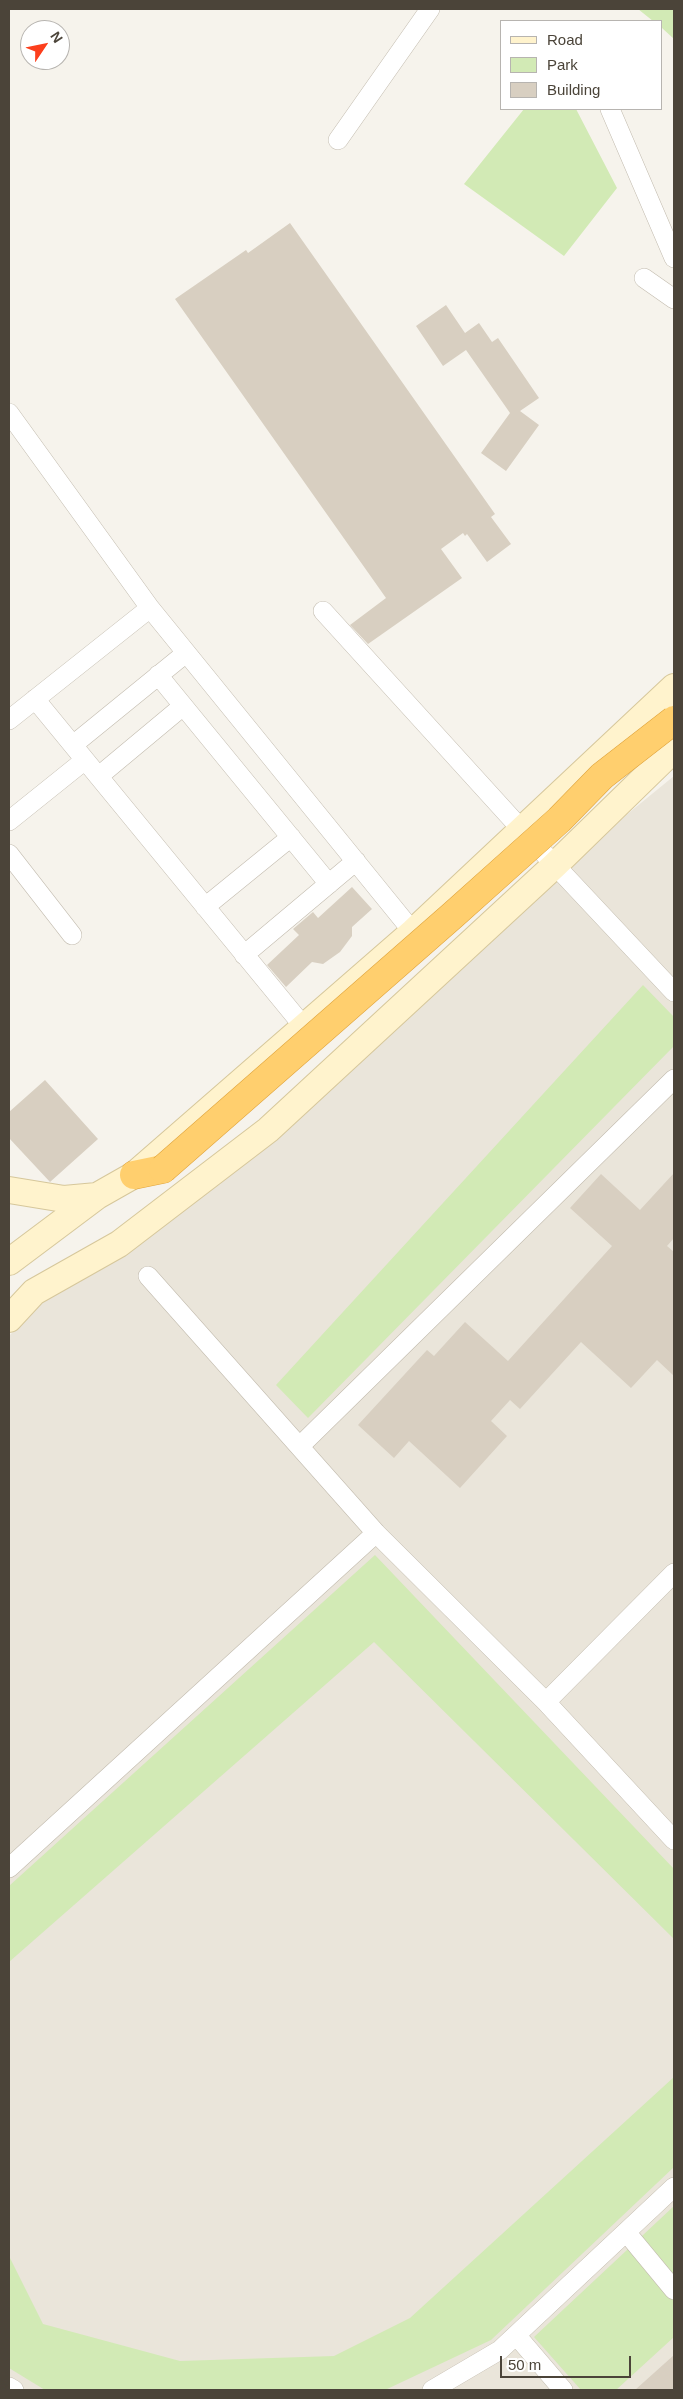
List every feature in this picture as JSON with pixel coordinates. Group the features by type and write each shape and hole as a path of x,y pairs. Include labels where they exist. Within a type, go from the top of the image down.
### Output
{"highway":[{"path":"134,1174 163,1168 453,915 559,820 602,776 674,720"}],"street":[{"path":"338,140 430,9"},
{"path":"610,110 674,258"},
{"path":"644,278 674,299"},
{"path":"9,413 150,608 413,932"},
{"path":"9,720 150,608"},
{"path":"323,611 522,830 674,992"},
{"path":"73,745 186,652"},
{"path":"158,675 329,884"},
{"path":"34,1292 9,1264 97,1196 134,1174 304,1027 413,932 674,687"},
{"path":"35,699 304,1027"},
{"path":"99,776 183,706"},
{"path":"9,1317 34,1292 119,1244 268,1130 555,865 674,749"},
{"path":"9,821 85,760"},
{"path":"614,808 674,764"},
{"path":"205,907 291,837"},
{"path":"9,854 72,935"},
{"path":"244,955 356,861"},
{"path":"300,1446 674,1079"},
{"path":"9,1190 64,1199 97,1196"},
{"path":"148,1276 376,1533 546,1702 674,1840"},
{"path":"9,1868 376,1533"},
{"path":"546,1702 674,1572"},
{"path":"432,2390 500,2350 674,2187"},
{"path":"626,2232 674,2290"},
{"path":"516,2335 563,2390"},
{"path":"9,2387 14,2390"}],"shaded area":[{"path":"674,776 674,2390 9,2390 9,1336 45,1299 123,1254 280,1137 625,816"}],"green space":[{"path":"638,9 674,9 674,39 663,29 663,20 652,20"},
{"path":"523,110 577,110 617,188 564,256 464,184"},
{"path":"643,985 674,1017 674,1046 308,1418 276,1385"},
{"path":"375,1555 674,1869 674,1939 374,1642 9,1962 9,1886"},
{"path":"674,2077 674,2167 491,2340 385,2390 45,2390 9,2368 9,2256 43,2324 180,2361 334,2356 410,2318"},
{"path":"674,2206 674,2337 616,2390 581,2390 534,2337"}],"building":[{"path":"290,223 495,514 491,517 511,544 487,562 467,534 465,536 463,533 441,549 462,578 368,644 350,625 386,598 175,299 246,250 248,253"},
{"path":"446,305 465,333 479,323 492,342 498,338 539,398 520,411 539,425 506,471 481,453 510,413 466,350 443,366 416,326"},
{"path":"352,887 372,909 352,927 352,936 340,952 323,964 312,962 286,987 267,965 299,935 293,929 313,912 318,918"},
{"path":"45,1080 98,1139 50,1182 9,1138 9,1112"},
{"path":"674,1173 674,1238 667,1246 674,1252 674,1376 657,1360 631,1388 581,1342 520,1409 510,1400 491,1421 507,1436 460,1488 409,1441 394,1458 358,1425 427,1350 434,1356 465,1322 508,1361 612,1246 570,1208 601,1174 640,1210"},
{"path":"674,2355 674,2390 635,2390"}]}
